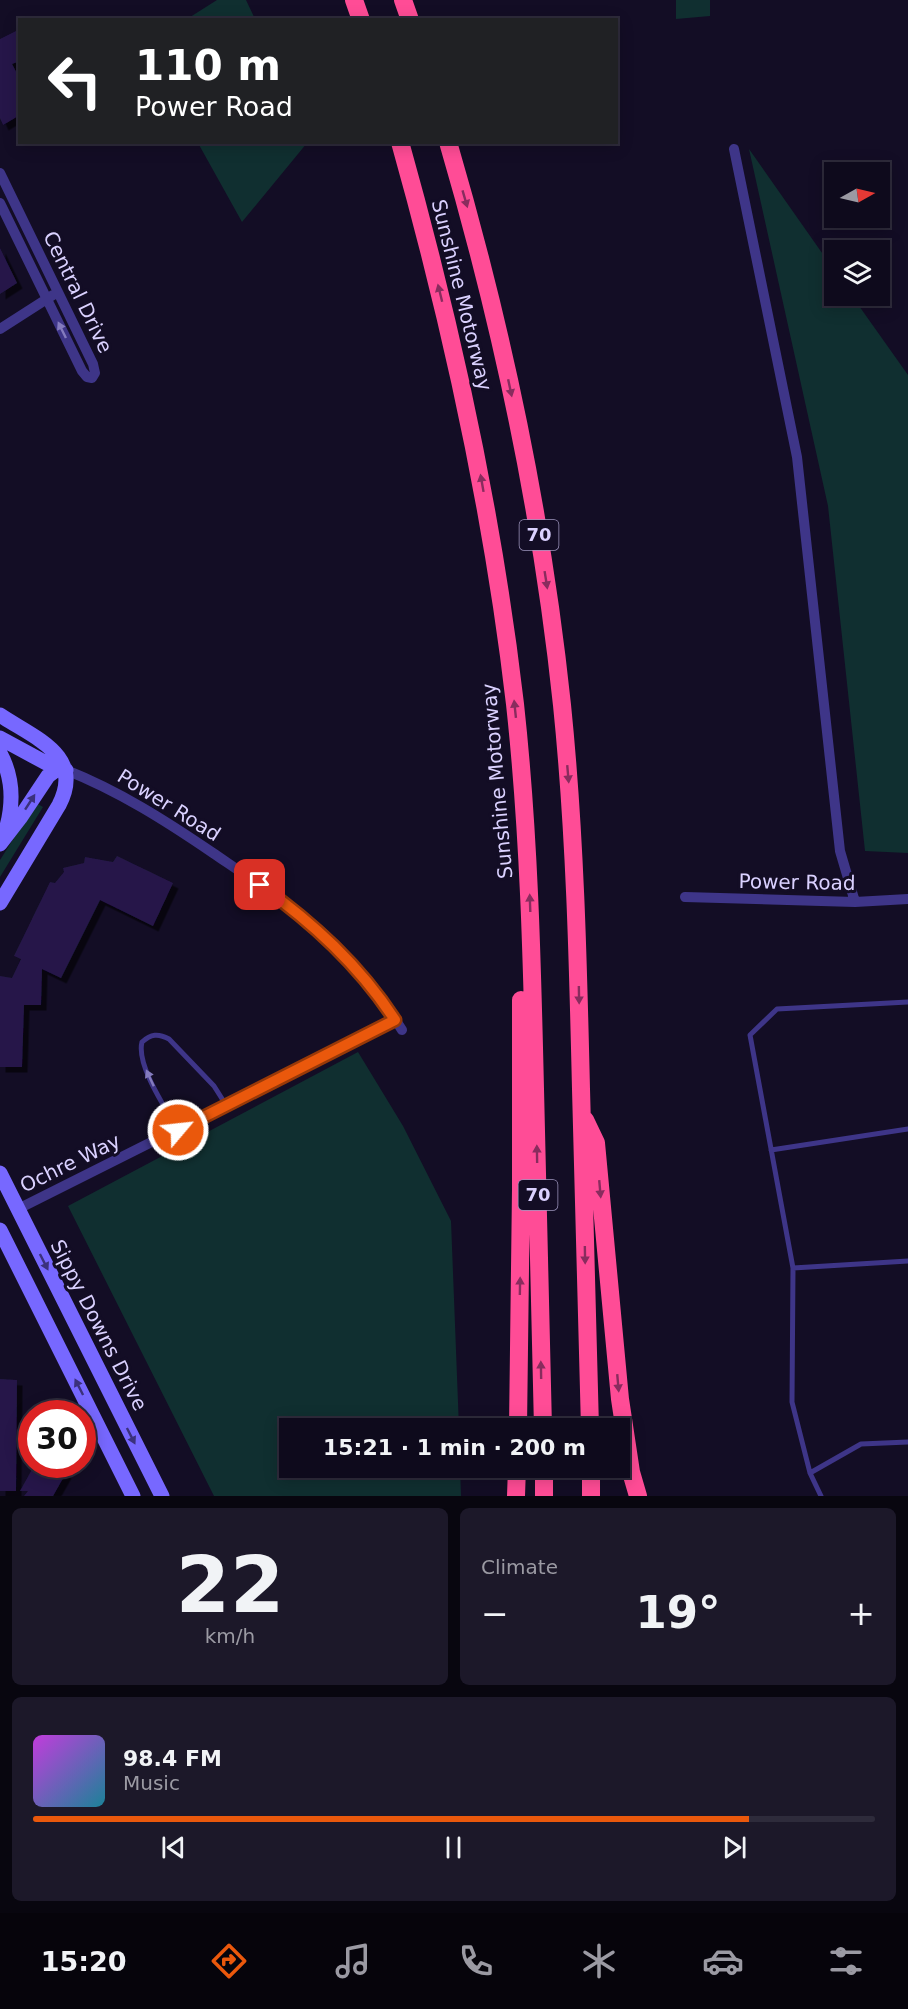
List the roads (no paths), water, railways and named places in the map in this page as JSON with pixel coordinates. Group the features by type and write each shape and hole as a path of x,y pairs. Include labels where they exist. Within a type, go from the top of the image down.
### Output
{"highway":[{"path":"354,0 360,18"},
{"path":"403,0 409,18"},
{"name":"Sunshine Motorway","path":"401,144 452,343 476,453 492,541 515,704 529,888 532,962 543,1418"},
{"name":"Sunshine Motorway","path":"449,144 495,317 538,530 562,705 571,815 577,937 590,1418"},
{"path":"518,1418 521,979 532,962"},
{"path":"582,1113 596,1143 620,1399 631,1472 638,1496"},
{"path":"516,1496 517,1478"},
{"path":"544,1478 544,1496"},
{"path":"591,1478 591,1496"}],"main road":[{"path":"0,715 49,747 58,756 66,770 67,785 62,798 0,903"},
{"path":"0,738 48,764 66,770"},
{"path":"0,753 10,777 12,799 9,821 0,844"},
{"path":"0,844 48,776 57,770 66,770"},
{"name":"Sippy Downs Drive","path":"0,1173 162,1496"},
{"path":"0,1230 134,1496"}],"street":[{"path":"734,149 797,457 840,851 855,902"},
{"name":"Central Drive","path":"0,173 93,364 95,373 92,378 84,375 0,203"},
{"path":"0,329 58,291"},
{"name":"Power Road","path":"66,770 105,786 173,826 293,909 325,935 350,961 402,1030"},
{"name":"Power Road","path":"684,897 855,902 908,899"},
{"name":"Ochre Way","path":"18,1209 395,1020"}],"lane":[{"path":"821,1496 810,1473 792,1402 792,1268 750,1035 777,1009 908,1002"},
{"path":"178,1130 152,1082 141,1054 142,1042 152,1035 163,1035 169,1039 214,1086 226,1104"},
{"path":"771,1149 908,1129"},
{"path":"792,1268 908,1261"},
{"path":"810,1473 861,1444 908,1442"}]}
